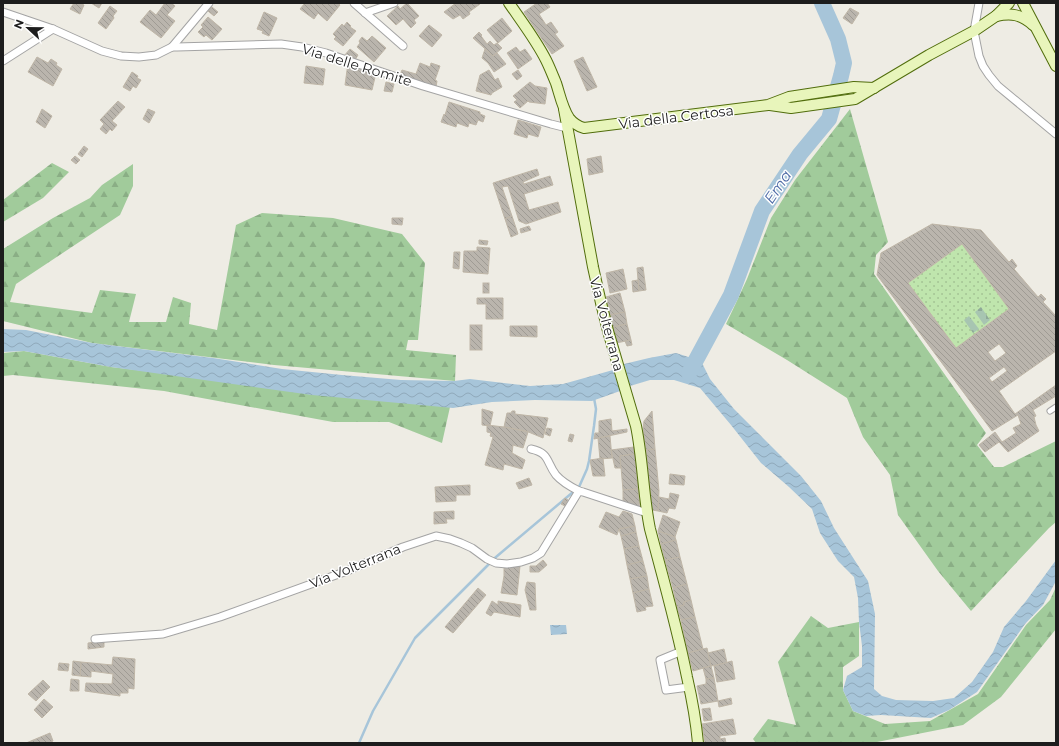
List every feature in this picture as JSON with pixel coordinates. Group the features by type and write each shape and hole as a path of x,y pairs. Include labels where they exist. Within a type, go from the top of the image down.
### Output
{"main road":[{"path":"509,3 539,47 546,60 564,109 572,122 584,128 573,140 571,147"},
{"name":"Via della Certosa","path":"584,128 768,105 791,108 855,99 929,55 974,31 996,16 1009,3"},
{"path":"1023,3 1056,66"},
{"path":"996,16 1012,14 1027,20 1035,28"},
{"name":"Via della Certosa","path":"768,105 789,96 854,88 874,88"},
{"name":"Via Volterrana","path":"564,109 592,267 600,303 631,408 639,441 646,513 682,651 698,743"},
{"path":"567,128 576,136"}],"street":[{"path":"172,47 209,3"},
{"path":"354,3 403,46"},
{"path":"365,13 394,3"},
{"path":"979,3 974,31 979,56 983,66 998,86 1056,134"},
{"name":"Via delle Romite","path":"3,12 53,28 102,51 121,56 138,57 156,55 172,47 281,44 302,47 326,53 438,90 567,128"},
{"path":"3,61 53,28"},
{"path":"1050,411 1056,407"},
{"path":"531,449 539,451 545,455 556,475 563,482 579,491 646,513"},
{"name":"Via Volterrana","path":"95,640 113,637 163,634 220,617 348,571 404,547 436,536 461,542 496,563 507,564 521,562 540,553 579,491"},
{"path":"682,651 660,660 666,690 689,687"}],"green space":[{"path":"850,109 888,242 876,255 874,274 986,433 977,445 994,467 1003,467 1056,441 1056,522 971,611 938,571 898,515 890,475 863,437 847,398 726,324 747,279 771,218 795,180"},
{"path":"52,163 69,172 43,198 3,222 3,200"},
{"path":"133,164 133,186 120,215 16,284 10,302 92,313 100,290 136,294 129,322 166,322 173,297 191,303 189,324 217,330 236,225 262,213 333,218 402,234 425,263 418,340 408,340 406,350 456,355 455,381 274,365 92,343 3,321 3,249 53,218 90,198 102,185"},
{"path":"962,244 1009,309 956,348 908,283"},
{"path":"981,307 990,320 984,325 975,312"},
{"path":"969,316 979,329 973,333 964,320"},
{"path":"24,351 111,367 450,407 442,443 389,422 333,422 164,391 13,375 3,376 3,353"},
{"path":"1056,587 1056,629 1001,697 963,725 872,743 756,743 753,739 768,719 796,725 778,662 811,616 828,628 859,622 859,656 843,667 843,690 853,711 885,724 930,721 978,694 1026,625 1050,600"}],"water":[{"path":"3,329 26,330 92,343 213,358 282,369 401,380 454,381 470,379 530,386 563,384 613,370 620,391 592,401 535,400 492,402 453,408 312,395 111,367 24,351 3,352"},
{"path":"676,353 701,361 710,379 734,409 801,476 821,501 834,528 868,581 875,614 874,689 882,696 896,700 933,701 954,698 972,682 993,652 1004,627 1026,601 1056,560 1056,581 1043,605 1025,624 977,692 949,710 931,718 881,715 866,716 853,711 843,690 847,676 862,667 862,646 858,598 854,577 838,561 820,533 812,509 761,463 700,388 674,380 650,380 630,386 624,364"},
{"path":"550,625 566,625 567,634 551,635"}],"building":[{"path":"74,3 84,5 80,14 70,9"},
{"path":"91,3 102,3 99,8"},
{"path":"165,3 171,3 175,6 167,15 175,21 161,38 140,22 150,10 156,15"},
{"path":"305,3 338,3 340,5 327,21 318,13 314,19 300,9"},
{"path":"407,3 419,16 414,20 416,23 411,28 403,19 396,25 387,16 398,6 400,9"},
{"path":"456,3 480,4 469,12 470,14 463,19 460,15 453,19 444,12"},
{"path":"537,3 547,3 550,7 539,14 546,25 551,22 558,32 555,34 564,46 552,54 524,12"},
{"path":"110,6 117,11 106,29 98,23"},
{"path":"212,7 218,12 214,16 208,11"},
{"path":"850,8 859,13 852,24 843,18"},
{"path":"264,12 277,18 269,36 262,33 263,31 257,29"},
{"path":"208,17 222,29 212,40 206,35 204,37 198,32 203,27 201,25"},
{"path":"502,18 512,31 498,43 487,30"},
{"path":"347,22 351,26 350,27 356,31 343,46 334,39 336,37 333,34 342,24 344,26"},
{"path":"429,25 442,35 432,47 419,36"},
{"path":"479,32 487,44 490,41 494,45 497,43 502,48 493,56 473,38"},
{"path":"372,36 386,48 374,62 357,47 362,37 367,41"},
{"path":"516,47 520,52 525,49 532,59 518,69 507,53"},
{"path":"350,49 358,55 355,60 344,56"},
{"path":"485,49 493,56 497,53 506,64 494,72 488,63 482,58"},
{"path":"37,57 48,63 51,59 62,69 53,86 28,72"},
{"path":"583,57 597,87 587,91 574,61"},
{"path":"348,63 376,73 372,90 345,85"},
{"path":"420,63 430,67 431,63 440,66 435,80 437,81 436,87 400,75 402,70 416,74"},
{"path":"306,66 325,69 323,85 304,83"},
{"path":"489,70 495,80 498,78 502,87 491,95 476,91 480,75"},
{"path":"518,70 522,76 517,80 512,74"},
{"path":"132,72 141,80 136,88 133,86 130,91 123,87"},
{"path":"386,82 394,84 392,92 384,91"},
{"path":"530,82 535,86 547,88 545,104 528,101 520,108 514,102 517,100 513,96"},
{"path":"118,101 125,107 112,121 117,125 112,131 110,129 106,134 100,129 104,124 100,120"},
{"path":"449,102 480,112 480,114 485,116 483,122 478,120 476,125 469,123 468,127 457,123 456,127 441,122"},
{"path":"42,109 52,116 45,128 36,122"},
{"path":"148,109 155,112 149,123 143,119"},
{"path":"518,120 541,127 538,137 528,134 527,138 514,134"},
{"path":"84,146 88,149 82,157 78,154"},
{"path":"75,156 80,160 76,164 71,160"},
{"path":"601,156 603,172 589,175 587,159"},
{"path":"537,169 539,175 523,182 524,184 550,176 553,185 524,194 529,210 558,202 561,212 526,224 519,221 508,186 502,187 512,216 505,219 493,183"},
{"path":"512,216 518,234 511,237 505,219"},
{"path":"392,218 403,218 402,225 392,224"},
{"path":"932,224 981,230 1009,262 1012,259 1017,266 1014,269 1038,297 1041,294 1046,299 1043,302 1056,316 1056,351 999,391 1015,414 1056,385 1056,396 1033,410 1036,416 1034,417 1036,425 1039,431 1008,452 999,442 985,452 979,445 995,432 1002,442 1016,433 1013,428 1021,424 1018,415 992,431 877,275 881,253","holes":["962,244 1009,309 956,348 908,283","999,344 1006,353 995,361 988,352","1004,367 1007,371 992,382 989,378"]},
{"path":"529,226 531,230 521,233 520,229"},
{"path":"479,240 488,241 487,245 479,244"},
{"path":"477,247 490,248 488,274 463,272 464,251 477,251"},
{"path":"454,252 460,252 459,269 453,268"},
{"path":"643,267 646,290 639,291 637,268"},
{"path":"623,269 627,289 610,293 606,273"},
{"path":"638,280 639,291 633,292 632,281"},
{"path":"483,283 489,283 489,293 483,293"},
{"path":"620,293 625,312 610,315 606,297"},
{"path":"477,298 503,298 503,319 486,319 486,304 477,304"},
{"path":"625,312 627,324 613,327 610,315"},
{"path":"627,324 631,340 616,343 613,327"},
{"path":"470,325 482,325 482,350 470,350"},
{"path":"510,326 537,326 537,337 510,336"},
{"path":"631,340 632,345 627,346 625,341"},
{"path":"482,409 493,412 490,426 482,425"},
{"path":"512,411 515,411 515,414 548,418 543,438 526,431 504,427 507,413 511,413"},
{"path":"652,411 655,449 646,450 643,429 644,421"},
{"path":"611,419 612,431 627,429 627,432 594,439 595,433 599,433 599,421"},
{"path":"487,425 528,432 523,448 513,445 512,453 525,460 522,469 504,464 503,470 485,465 493,437 490,436 491,433 487,432"},
{"path":"547,428 552,429 550,436 545,434"},
{"path":"570,434 574,435 572,442 568,441"},
{"path":"610,436 612,458 600,459 598,438"},
{"path":"634,447 635,454 620,456 621,468 615,468 611,450"},
{"path":"655,449 659,491 658,511 652,510 646,450"},
{"path":"635,454 638,489 623,490 620,456"},
{"path":"603,458 605,476 593,476 590,460"},
{"path":"670,474 685,476 684,485 669,484"},
{"path":"529,478 532,485 519,489 516,483"},
{"path":"470,485 470,495 456,495 456,501 436,502 435,487"},
{"path":"638,489 640,508 623,503 623,490"},
{"path":"670,493 679,495 675,509 669,508 667,513 658,511 659,497 669,499"},
{"path":"565,498 568,500 565,506 561,504"},
{"path":"454,511 454,519 446,519 447,523 434,524 434,512"},
{"path":"623,511 632,514 635,526 619,529 617,535 599,527 606,512 619,517"},
{"path":"663,515 680,522 675,537 658,531"},
{"path":"635,526 636,532 621,536 619,529"},
{"path":"658,531 675,537 676,540 661,544"},
{"path":"636,532 639,546 624,549 621,536"},
{"path":"676,540 680,557 665,560 661,544"},
{"path":"639,546 643,561 627,565 624,549"},
{"path":"680,557 687,584 673,588 665,560"},
{"path":"543,560 547,565 539,572 530,572 530,566 536,566"},
{"path":"643,561 647,576 630,579 627,565"},
{"path":"504,565 520,566 517,595 501,593"},
{"path":"647,576 649,589 633,593 630,579"},
{"path":"527,582 535,583 536,610 530,610 525,590"},
{"path":"687,584 691,600 684,602 684,605 677,607 673,588"},
{"path":"478,588 486,595 453,633 445,627"},
{"path":"649,589 653,606 645,607 646,610 637,612 633,593"},
{"path":"691,600 695,617 681,620 677,607 684,605 684,602"},
{"path":"492,601 498,605 498,601 521,605 520,617 494,612 491,616 486,613"},
{"path":"695,617 703,649 688,653 681,620"},
{"path":"104,641 104,647 88,649 88,643"},
{"path":"707,648 711,666 693,671 688,653"},
{"path":"724,649 727,663 711,666 708,653"},
{"path":"113,657 135,659 134,689 128,688 128,693 120,693 120,696 85,691 86,683 112,684 113,674 91,671 91,677 80,676 81,662 112,665"},
{"path":"73,661 81,662 80,676 72,675"},
{"path":"732,661 735,679 717,682 714,666"},
{"path":"59,663 69,664 68,671 58,670"},
{"path":"711,666 714,678 706,679 703,668"},
{"path":"714,678 718,701 701,704 697,686 706,684 706,679"},
{"path":"71,679 79,680 79,691 70,691"},
{"path":"43,680 50,687 36,701 28,694"},
{"path":"731,698 732,704 719,707 718,701"},
{"path":"44,699 53,707 42,718 34,710"},
{"path":"710,708 712,720 704,721 702,709"},
{"path":"733,719 736,734 720,736 720,739 725,738 726,743 705,743 702,724"},
{"path":"50,733 53,741 49,743 26,743"}],"waterway":[{"name":"Ema","path":"689,373 731,295 762,211 800,154 829,119 844,63 838,39 822,3"},
{"path":"359,743 373,711 415,638 496,557 579,487 589,461 596,409 594,398"}]}
